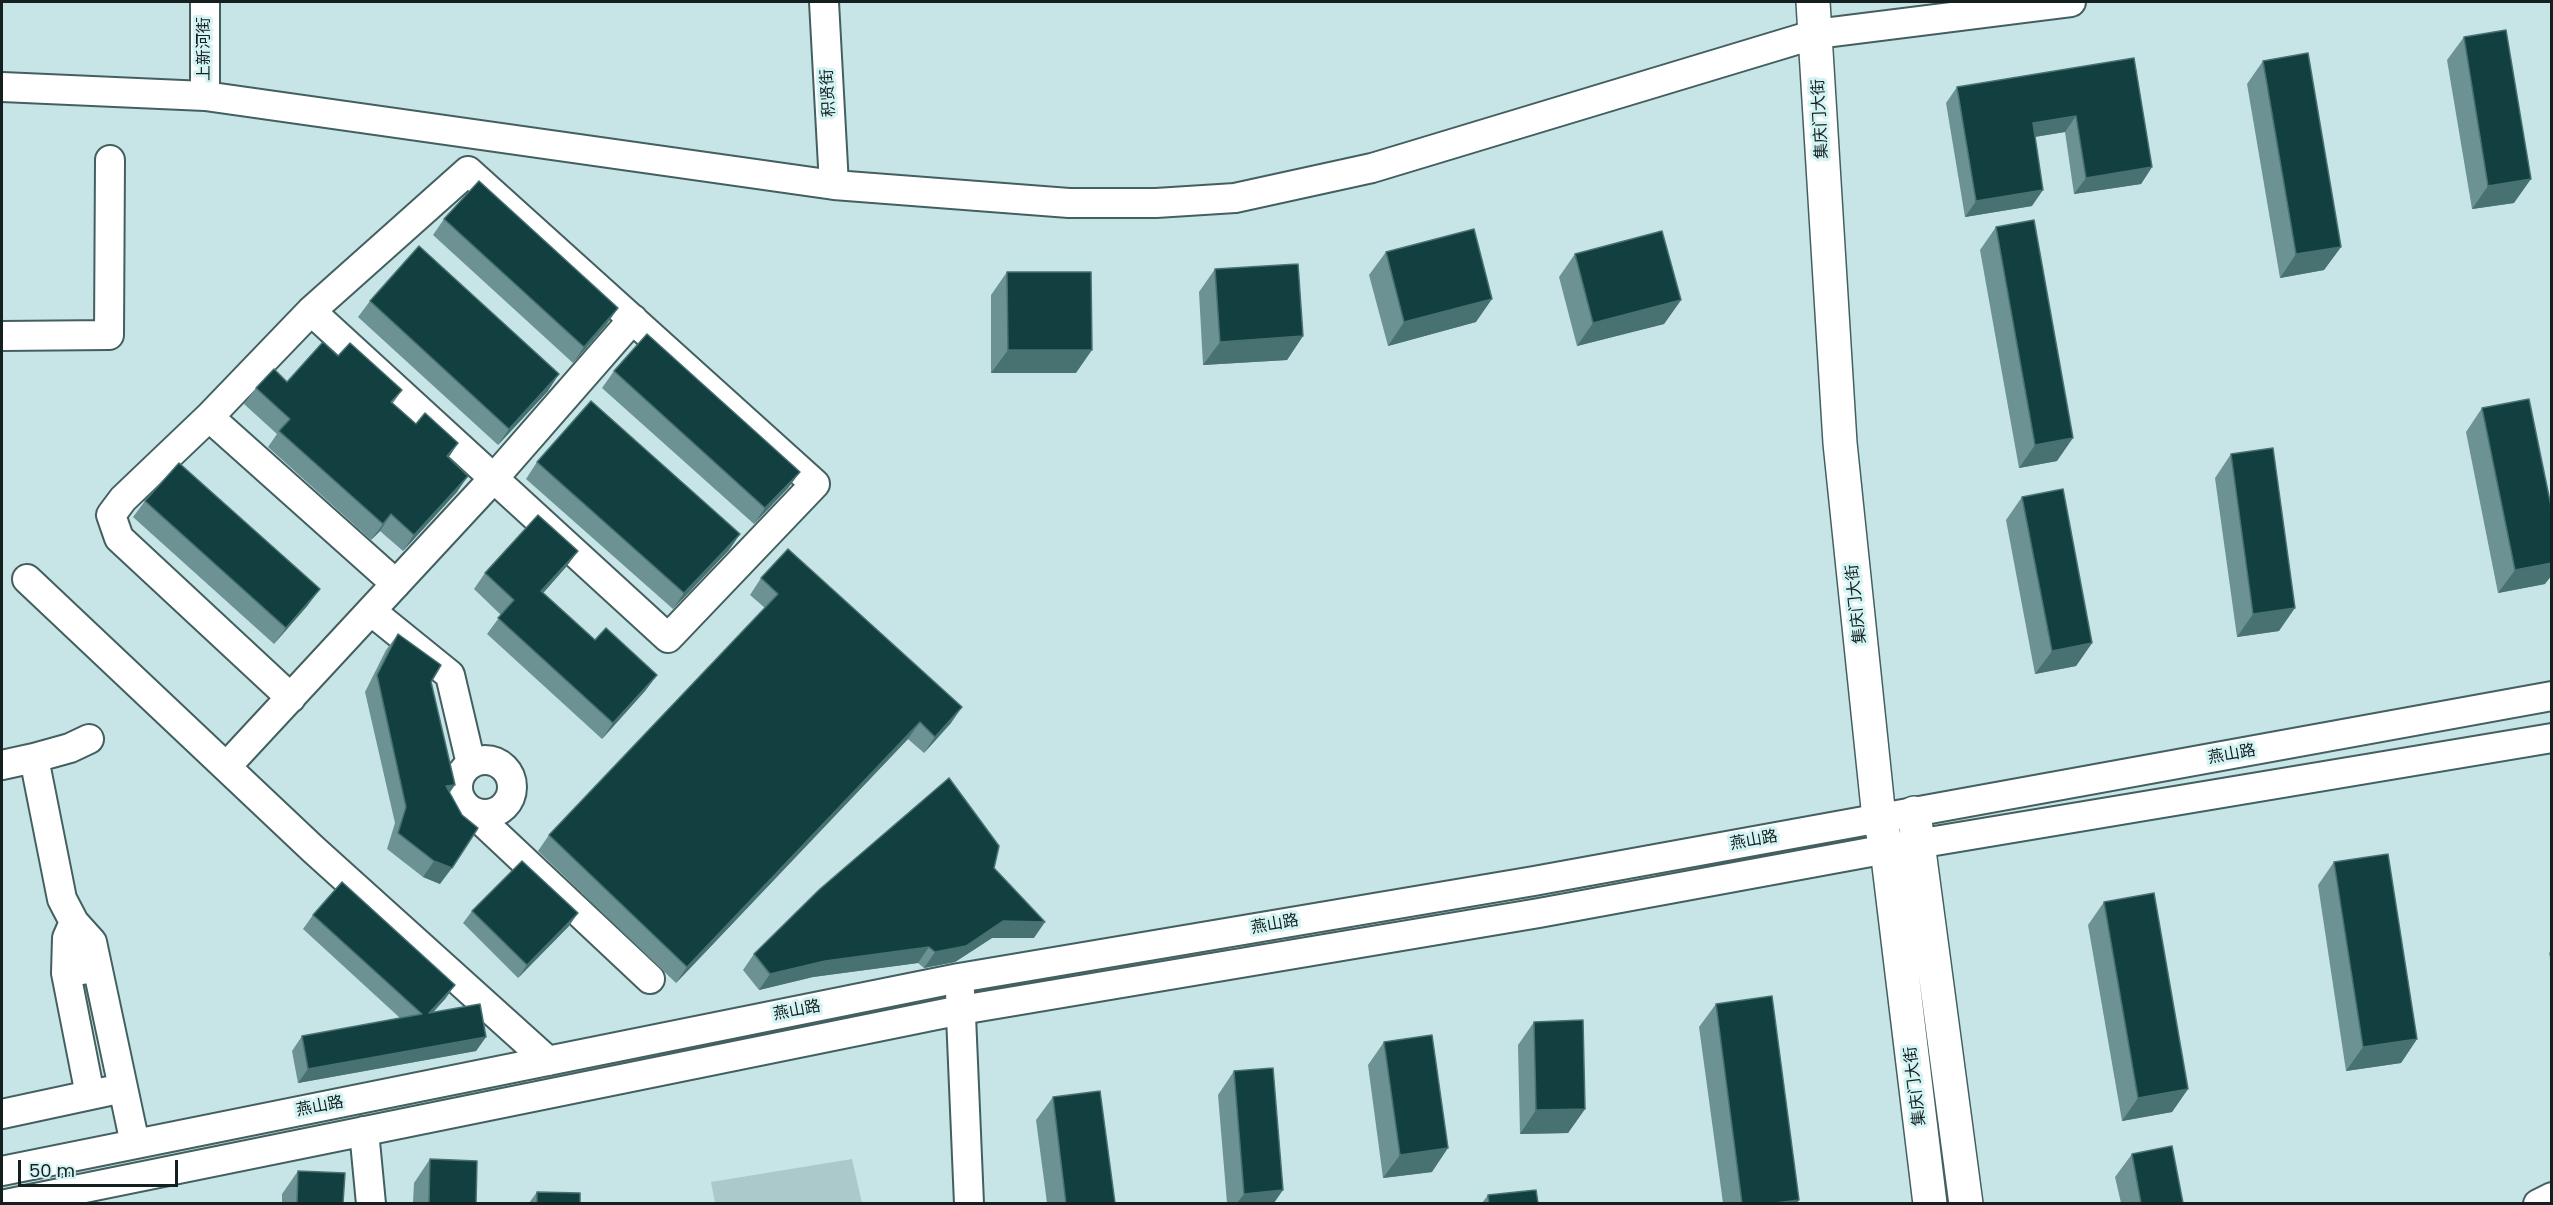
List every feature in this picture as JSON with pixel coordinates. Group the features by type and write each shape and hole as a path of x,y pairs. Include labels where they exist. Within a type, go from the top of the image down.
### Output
{"main road":[{"name":"集庆门大街","path":"1813,2 1840,443 1879,818 1903,848 1966,1203"},
{"name":"集庆门大街","path":"1914,813 1903,848 1930,1203"}],"street":[{"name":"上新河街","path":"205,2 205,96"},
{"name":"积贤街","path":"824,2 834,185"},
{"path":"2,87 205,96 834,185 1069,203 1156,203 1236,198 1372,168 1816,34 2071,2"},
{"path":"2,336 109,335 111,160"},
{"path":"291,698 119,538 111,515 123,499 209,417 311,311 468,171 815,484 668,638 311,311"},
{"path":"226,767 494,478 633,319"},
{"path":"209,417 396,584"},
{"path":"27,579 314,850 548,1061"},
{"path":"371,611 450,675 471,764"},
{"name":"燕山路","path":"2,1172 959,978 1534,881 2552,696"},
{"name":"燕山路","path":"6,1203 961,1010 2552,738"},
{"path":"2,765 70,748 89,739"},
{"path":"34,758 62,899 74,922 92,942 135,1144"},
{"path":"469,809 485,814 502,809 511,794 512,784 504,768 497,763 479,761 471,764 464,770 458,786 459,795 469,809 650,979"},
{"path":"74,922 67,938 66,973 90,1095"},
{"path":"66,973 97,967"},
{"path":"959,978 969,1203"},
{"path":"2,1114 123,1088"},
{"path":"364,1131 371,1203"},
{"path":"2538,1203 2552,1197"}],"shaded area":[{"path":"852,1159 862,1203 715,1203 711,1182"}],"building":[{"path":"2506,30 2531,179 2488,186 2464,37"},
{"path":"2308,53 2341,247 2296,254 2263,61"},
{"path":"2134,58 2152,167 2086,178 2076,116 2033,123 2043,190 1976,201 1957,87"},
{"path":"479,181 618,308 584,347 444,219"},
{"path":"2034,220 2073,438 2035,445 1996,227"},
{"path":"1474,229 1492,299 1404,322 1386,252"},
{"path":"1662,231 1681,300 1593,323 1575,254"},
{"path":"419,246 559,374 509,429 370,301"},
{"path":"1298,264 1303,336 1220,342 1215,269"},
{"path":"1007,272 1091,272 1092,350 1008,350"},
{"path":"647,334 800,472 765,508 614,371"},
{"path":"323,342 338,356 350,343 402,390 391,402 416,424 425,413 458,443 447,456 468,476 414,535 391,514 383,524 279,431 290,419 256,388 274,369 287,382"},
{"path":"2529,399 2552,511 2552,563 2515,570 2482,408"},
{"path":"591,401 740,534 684,593 537,462"},
{"path":"2273,448 2295,608 2253,614 2231,454"},
{"path":"179,463 320,589 286,628 145,501"},
{"path":"2063,489 2092,643 2052,651 2022,497"},
{"path":"538,515 578,551 541,591 595,640 606,628 657,675 613,723 498,618 514,600 485,573"},
{"path":"788,549 962,707 935,737 920,722 687,967 549,835 778,594 761,578"},
{"path":"398,634 441,665 431,682 455,785 446,786 462,815 478,828 452,868 434,861 398,833 406,807 377,675"},
{"path":"949,778 999,846 994,868 1045,922 1003,921 966,946 935,952 929,947 825,961 770,974 754,954 820,889"},
{"path":"2388,854 2417,1039 2363,1047 2334,862"},
{"path":"522,861 578,913 527,965 472,911"},
{"path":"342,882 455,985 429,1013 480,1004 486,1037 308,1069 302,1036 422,1014 313,915"},
{"path":"2154,893 2188,1089 2138,1098 2104,902"},
{"path":"1772,996 1799,1200 1742,1203 1716,1004"},
{"path":"1583,1020 1585,1109 1536,1110 1534,1022"},
{"path":"1432,1035 1448,1148 1400,1155 1384,1042"},
{"path":"1273,1068 1283,1190 1244,1194 1234,1071"},
{"path":"1100,1091 1115,1203 1066,1203 1053,1097"},
{"path":"2172,1146 2183,1203 2141,1203 2132,1154"},
{"path":"430,1159 477,1161 476,1203 429,1203"},
{"path":"298,1171 345,1173 343,1203 297,1203"},
{"path":"1536,1190 1538,1203 1489,1203 1488,1195"},
{"path":"537,1192 580,1193 580,1203 537,1203"}]}
